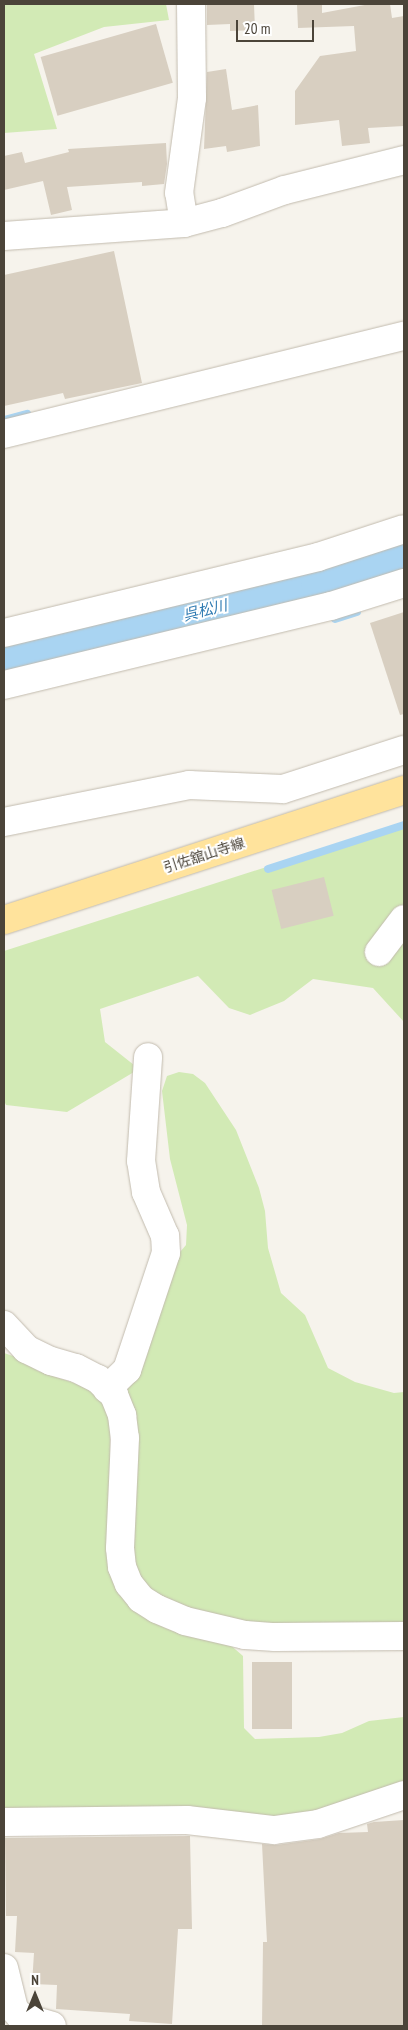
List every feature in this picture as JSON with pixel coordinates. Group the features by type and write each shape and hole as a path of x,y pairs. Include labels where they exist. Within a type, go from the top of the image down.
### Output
{"main road":[{"name":"引佐舘山寺線","path":"4,920 404,790"}],"street":[{"path":"184,223 179,193 192,98 191,4"},
{"path":"4,236 184,223 213,216 285,190 404,160"},
{"path":"4,434 404,336"},
{"path":"4,633 318,557 404,529"},
{"path":"4,685 331,606 404,583"},
{"path":"4,822 189,785 283,789 404,750"},
{"path":"379,952 404,919"},
{"path":"108,1389 127,1370 166,1253 165,1236 146,1192 141,1161 148,1057"},
{"path":"4,1325 11,1335 26,1349 51,1362 76,1368 98,1379 114,1395 122,1415 125,1438 120,1548 122,1567 129,1584 141,1599 157,1609 185,1620 244,1635 275,1637 404,1636"},
{"path":"4,1822 187,1820 274,1830 318,1824 404,1795"},
{"path":"4,1968 14,2009 22,2017 52,2026"}],"green space":[{"path":"4,4 166,4 169,20 104,27 34,54 57,129 4,133"},
{"path":"404,823 404,1022 373,988 313,979 284,1001 250,1015 229,1008 198,976 100,1009 105,1042 139,1069 67,1112 6,1105 4,1101 4,951"},
{"path":"179,1072 193,1074 205,1083 236,1130 259,1188 265,1211 268,1248 281,1293 305,1315 328,1368 355,1382 394,1393 404,1392 404,1626 231,1623 152,1598 130,1557 127,1393 134,1357 174,1259 186,1245 187,1225 170,1159 162,1091 167,1076"},
{"path":"4,1353 16,1357 38,1371 89,1388 107,1408 110,1428 110,1559 140,1613 165,1628 196,1637 228,1643 243,1656 244,1728 255,1739 319,1737 342,1733 369,1721 404,1717 404,1791 336,1813 273,1819 222,1815 212,1809 199,1807 4,1811"}],"building":[{"path":"207,4 254,4 255,30 230,31 230,24 207,25"},
{"path":"297,4 322,4 322,13 370,4 390,4 392,18 404,16 404,126 368,128 370,143 342,146 339,120 295,125 295,91 320,56 356,51 354,26 298,28"},
{"path":"156,24 173,83 57,116 41,57"},
{"path":"226,69 232,110 258,105 260,146 227,152 226,146 204,149 207,72"},
{"path":"166,143 167,164 164,184 142,186 142,182 67,187 72,210 51,215 43,181 4,190 4,156 22,152 25,163 69,152 68,149"},
{"path":"114,251 142,383 65,399 63,393 4,406 4,275"},
{"path":"404,612 404,714 400,715 370,623"},
{"path":"324,877 334,916 281,929 272,890"},
{"path":"252,1662 292,1662 292,1729 252,1729"},
{"path":"404,1820 404,2026 262,2026 263,1942 267,1942 262,1844 276,1845 320,1839 339,1833 368,1832 367,1824"},
{"path":"190,1836 192,1929 178,1929 172,2024 129,2021 130,2014 56,2009 57,1985 32,1984 34,1953 15,1952 17,1916 6,1916 5,1838"}],"waterway":[{"path":"4,420 27,414"},
{"name":"呉松川","path":"4,659 324,582 404,556"},
{"path":"335,619 357,612"},
{"path":"268,869 404,825"}]}
